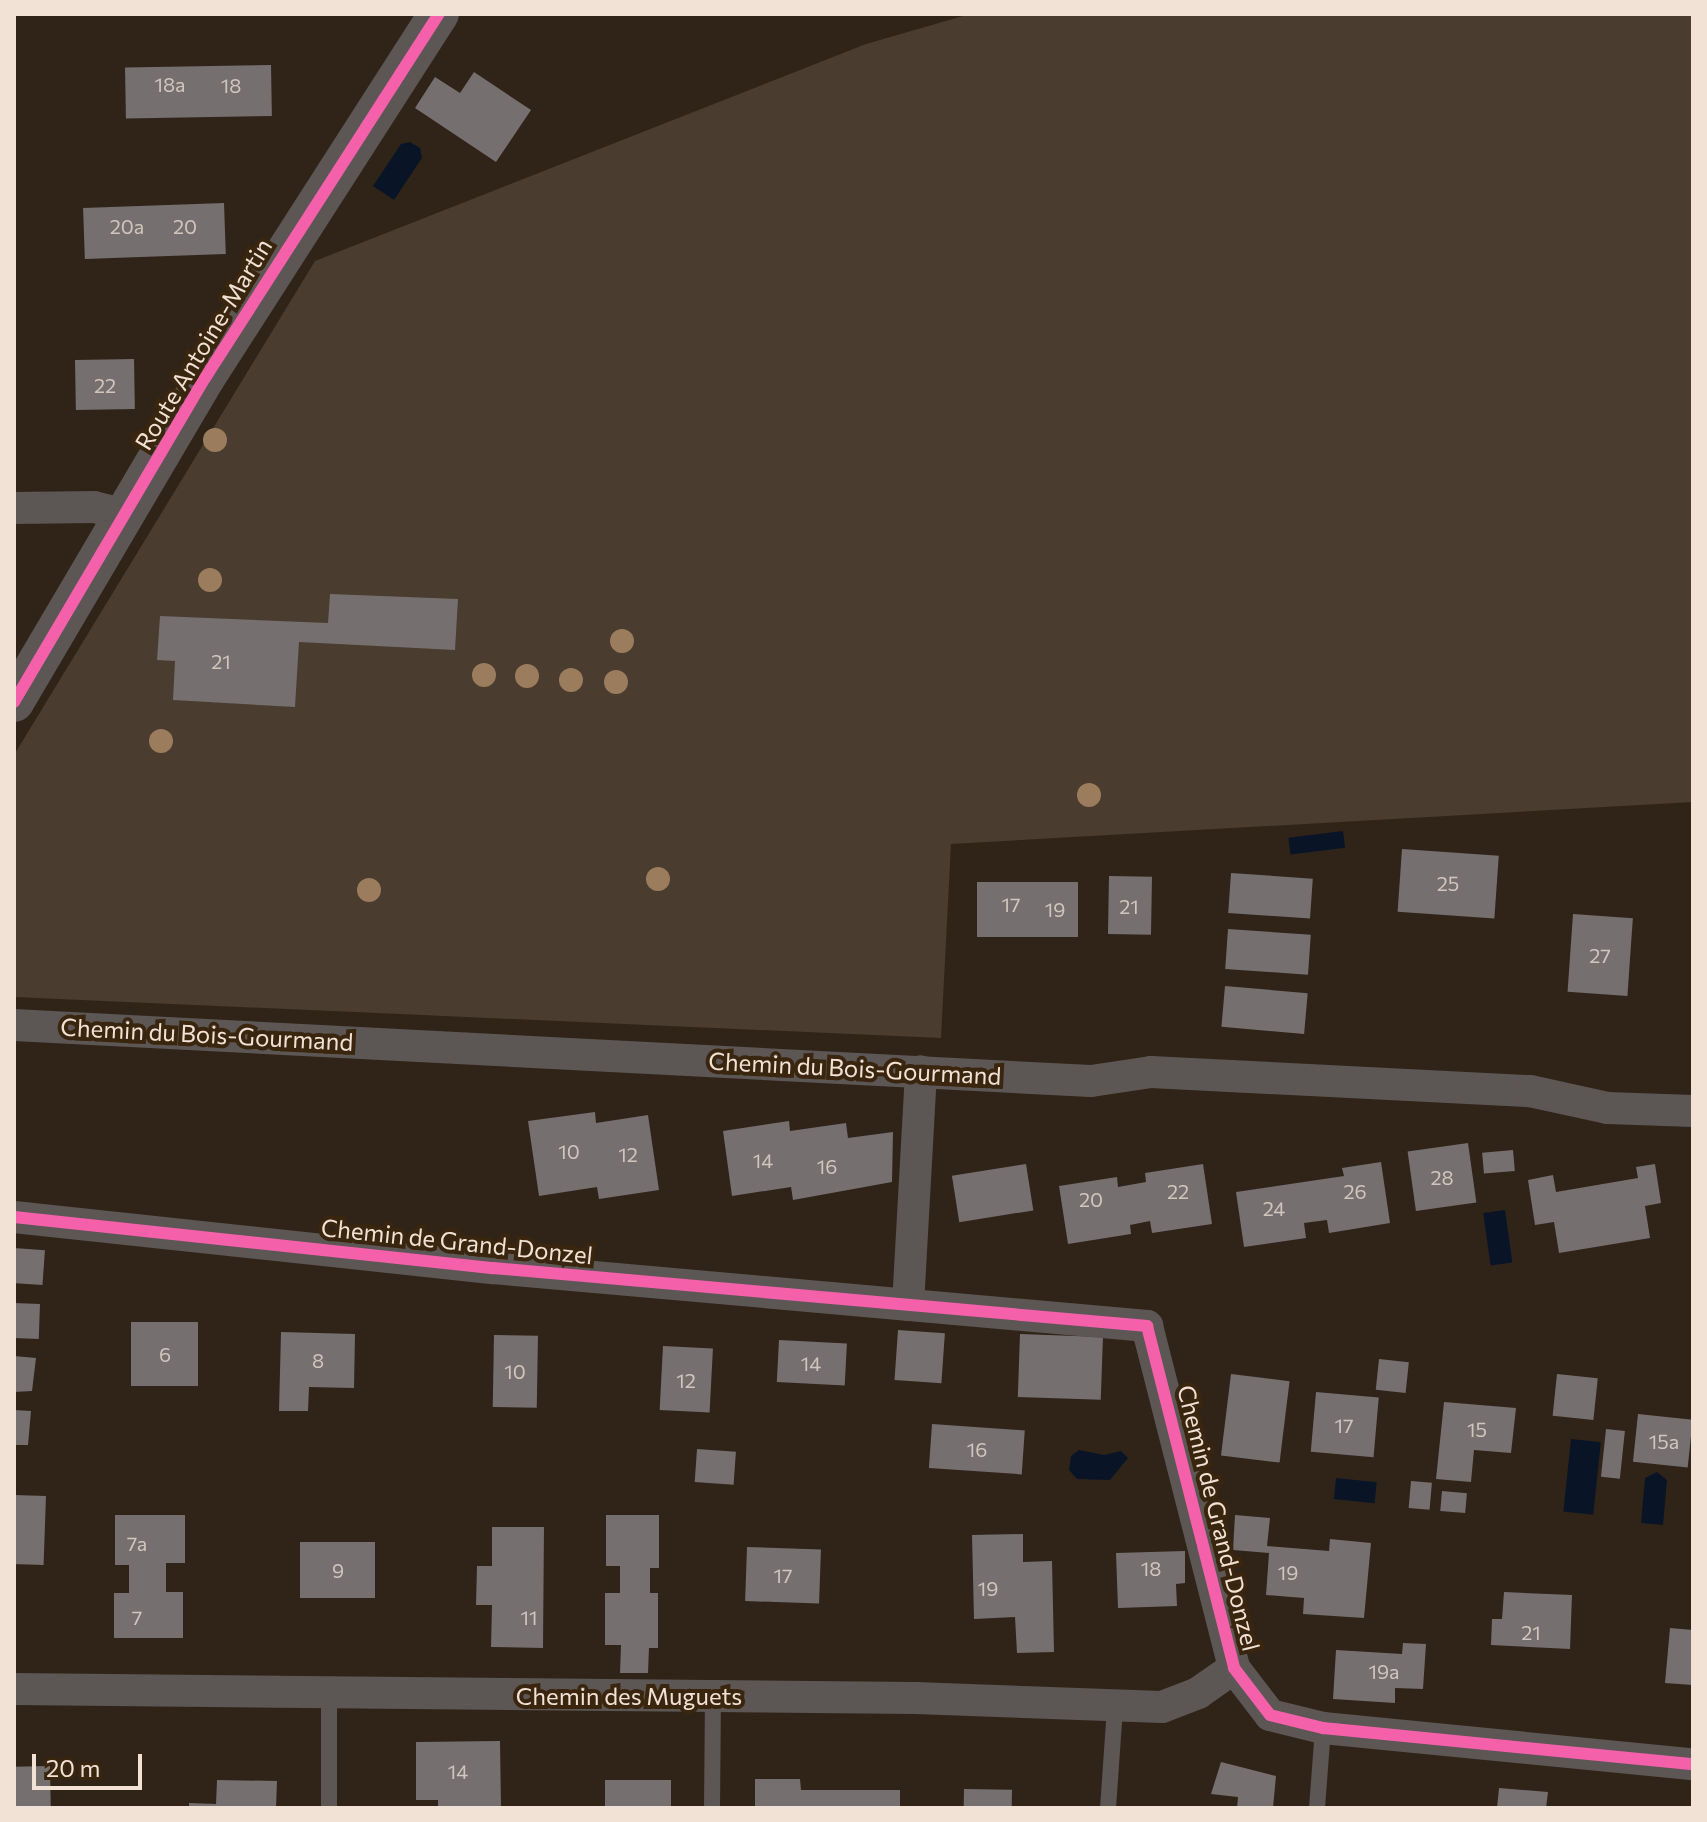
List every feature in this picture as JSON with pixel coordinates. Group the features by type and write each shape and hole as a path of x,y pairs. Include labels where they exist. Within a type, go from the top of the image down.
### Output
{"street":[{"name":"Route Antoine-Martin","path":"14,702 275,266 439,14"},
{"path":"14,508 94,507 126,515"},
{"name":"Chemin du Bois-Gourmand","path":"14,1025 1091,1081 1151,1072 1530,1091 1608,1108 1693,1111"},
{"path":"902,1304 921,1071"},
{"name":"Chemin de Grand-Donzel","path":"14,1217 1147,1326 1234,1668 1270,1715 1323,1728 1693,1764"},
{"name":"Chemin des Muguets","path":"14,1689 713,1696 1162,1707 1198,1693 1234,1668"}],"lane":[{"path":"329,1693 329,1808"},
{"path":"712,1808 713,1696"},
{"path":"1108,1808 1115,1707"},
{"path":"1317,1808 1323,1728"}],"shaded area":[{"path":"970,14 1693,14 1693,802 951,844 941,1038 14,997 14,755 315,261 866,44"}],"water":[{"path":"410,142 420,148 422,158 394,200 373,186 401,144"},
{"path":"1343,831 1345,848 1290,855 1288,838"},
{"path":"1505,1210 1512,1262 1491,1266 1483,1213"},
{"path":"1571,1439 1601,1442 1593,1515 1563,1512"},
{"path":"1079,1450 1104,1455 1121,1451 1128,1458 1110,1480 1077,1479 1069,1470 1071,1456"},
{"path":"1657,1472 1667,1480 1663,1525 1641,1523 1645,1478"},
{"path":"1336,1478 1377,1482 1375,1503 1334,1499"}],"building":[{"path":"271,65 272,116 126,119 125,68"},
{"path":"474,72 531,110 496,162 415,108 435,77 460,93"},
{"path":"224,203 226,254 85,259 83,208"},
{"path":"134,359 135,409 76,410 75,360"},
{"path":"330,594 458,599 455,650 299,642 295,707 173,700 175,661 157,660 160,616 328,623"},
{"path":"1402,849 1499,856 1494,919 1398,912"},
{"path":"1231,873 1313,879 1310,919 1228,913"},
{"path":"1109,876 1152,877 1151,935 1108,934"},
{"path":"977,882 1078,882 1078,937 977,937"},
{"path":"1573,914 1633,918 1627,996 1568,992"},
{"path":"1228,929 1311,935 1308,975 1225,969"},
{"path":"1225,986 1308,993 1304,1034 1221,1027"},
{"path":"595,1112 596,1123 648,1115 659,1190 599,1199 597,1187 539,1196 528,1121"},
{"path":"789,1121 790,1131 846,1123 848,1138 893,1132 892,1182 793,1200 791,1187 732,1196 723,1131"},
{"path":"1468,1143 1476,1202 1416,1211 1408,1151"},
{"path":"1513,1150 1515,1171 1484,1174 1482,1153"},
{"path":"1381,1162 1390,1223 1329,1233 1327,1220 1304,1223 1306,1238 1244,1247 1236,1192 1344,1176 1342,1168"},
{"path":"1026,1164 1033,1210 959,1222 952,1176"},
{"path":"1203,1164 1212,1224 1152,1233 1150,1221 1130,1225 1131,1234 1068,1244 1059,1186 1117,1177 1118,1187 1146,1182 1145,1173"},
{"path":"1655,1164 1661,1203 1645,1206 1650,1238 1559,1253 1554,1222 1535,1225 1528,1180 1553,1175 1556,1192 1638,1178 1636,1167"},
{"path":"14,1248 45,1250 42,1285 14,1283"},
{"path":"14,1303 40,1304 39,1339 14,1338"},
{"path":"131,1322 198,1322 198,1386 131,1386"},
{"path":"898,1330 945,1333 941,1383 895,1380"},
{"path":"281,1332 355,1334 354,1388 309,1387 308,1411 279,1411"},
{"path":"1020,1334 1103,1337 1101,1400 1018,1397"},
{"path":"494,1335 538,1336 537,1408 493,1407"},
{"path":"779,1340 847,1344 845,1386 777,1382"},
{"path":"663,1346 713,1349 710,1413 660,1410"},
{"path":"14,1356 36,1358 32,1391 14,1392"},
{"path":"1379,1359 1409,1362 1406,1393 1376,1390"},
{"path":"1231,1374 1290,1381 1280,1463 1221,1455"},
{"path":"1557,1374 1598,1378 1593,1420 1553,1416"},
{"path":"1316,1392 1379,1397 1374,1457 1311,1452"},
{"path":"1444,1402 1516,1408 1511,1453 1474,1450 1471,1482 1436,1479"},
{"path":"14,1410 31,1411 28,1445 14,1445"},
{"path":"1638,1414 1693,1420 1688,1467 1633,1462"},
{"path":"932,1424 1025,1430 1022,1474 929,1468"},
{"path":"1606,1429 1625,1431 1620,1479 1601,1477"},
{"path":"697,1449 736,1452 734,1485 695,1482"},
{"path":"1411,1481 1432,1483 1430,1510 1409,1508"},
{"path":"1442,1491 1467,1493 1465,1513 1440,1511"},
{"path":"14,1495 46,1496 44,1565 14,1564"},
{"path":"115,1515 185,1515 185,1563 166,1563 166,1592 183,1592 183,1638 114,1638 114,1593 129,1593 129,1565 115,1565"},
{"path":"606,1515 659,1515 659,1568 650,1568 650,1593 658,1593 658,1648 649,1648 648,1673 620,1673 621,1645 605,1645 605,1593 620,1593 620,1566 606,1566"},
{"path":"1235,1515 1270,1518 1267,1546 1329,1551 1330,1539 1371,1543 1364,1618 1303,1614 1304,1598 1266,1595 1269,1553 1233,1550"},
{"path":"492,1527 544,1527 543,1648 491,1647 492,1605 476,1605 477,1566 492,1566"},
{"path":"1023,1534 1023,1562 1052,1561 1054,1652 1017,1653 1015,1617 974,1619 972,1535"},
{"path":"300,1542 375,1542 375,1598 300,1598"},
{"path":"747,1547 821,1550 819,1604 745,1601"},
{"path":"1185,1551 1185,1583 1176,1584 1177,1606 1118,1608 1116,1553"},
{"path":"1504,1592 1572,1595 1570,1649 1491,1645 1492,1619 1502,1619"},
{"path":"1670,1628 1693,1630 1693,1685 1665,1683"},
{"path":"1403,1643 1426,1644 1423,1689 1395,1688 1395,1703 1333,1699 1336,1650 1402,1654"},
{"path":"500,1741 501,1808 438,1808 438,1800 416,1800 416,1742"},
{"path":"1221,1762 1276,1776 1273,1808 1237,1808 1238,1797 1211,1794"},
{"path":"50,1766 51,1808 15,1808 14,1767"},
{"path":"755,1779 800,1779 801,1790 900,1790 900,1808 755,1808"},
{"path":"217,1780 277,1781 276,1808 189,1808 189,1803 216,1804"},
{"path":"605,1780 671,1780 671,1808 605,1808"},
{"path":"1499,1788 1548,1792 1546,1808 1497,1808"},
{"path":"964,1789 1012,1790 1012,1808 964,1808"}],"cycle path":[{"path":"14,702 205,378 439,14"},
{"path":"14,1217 493,1268 1147,1326 1234,1668 1270,1715 1323,1728 1693,1764"}]}
